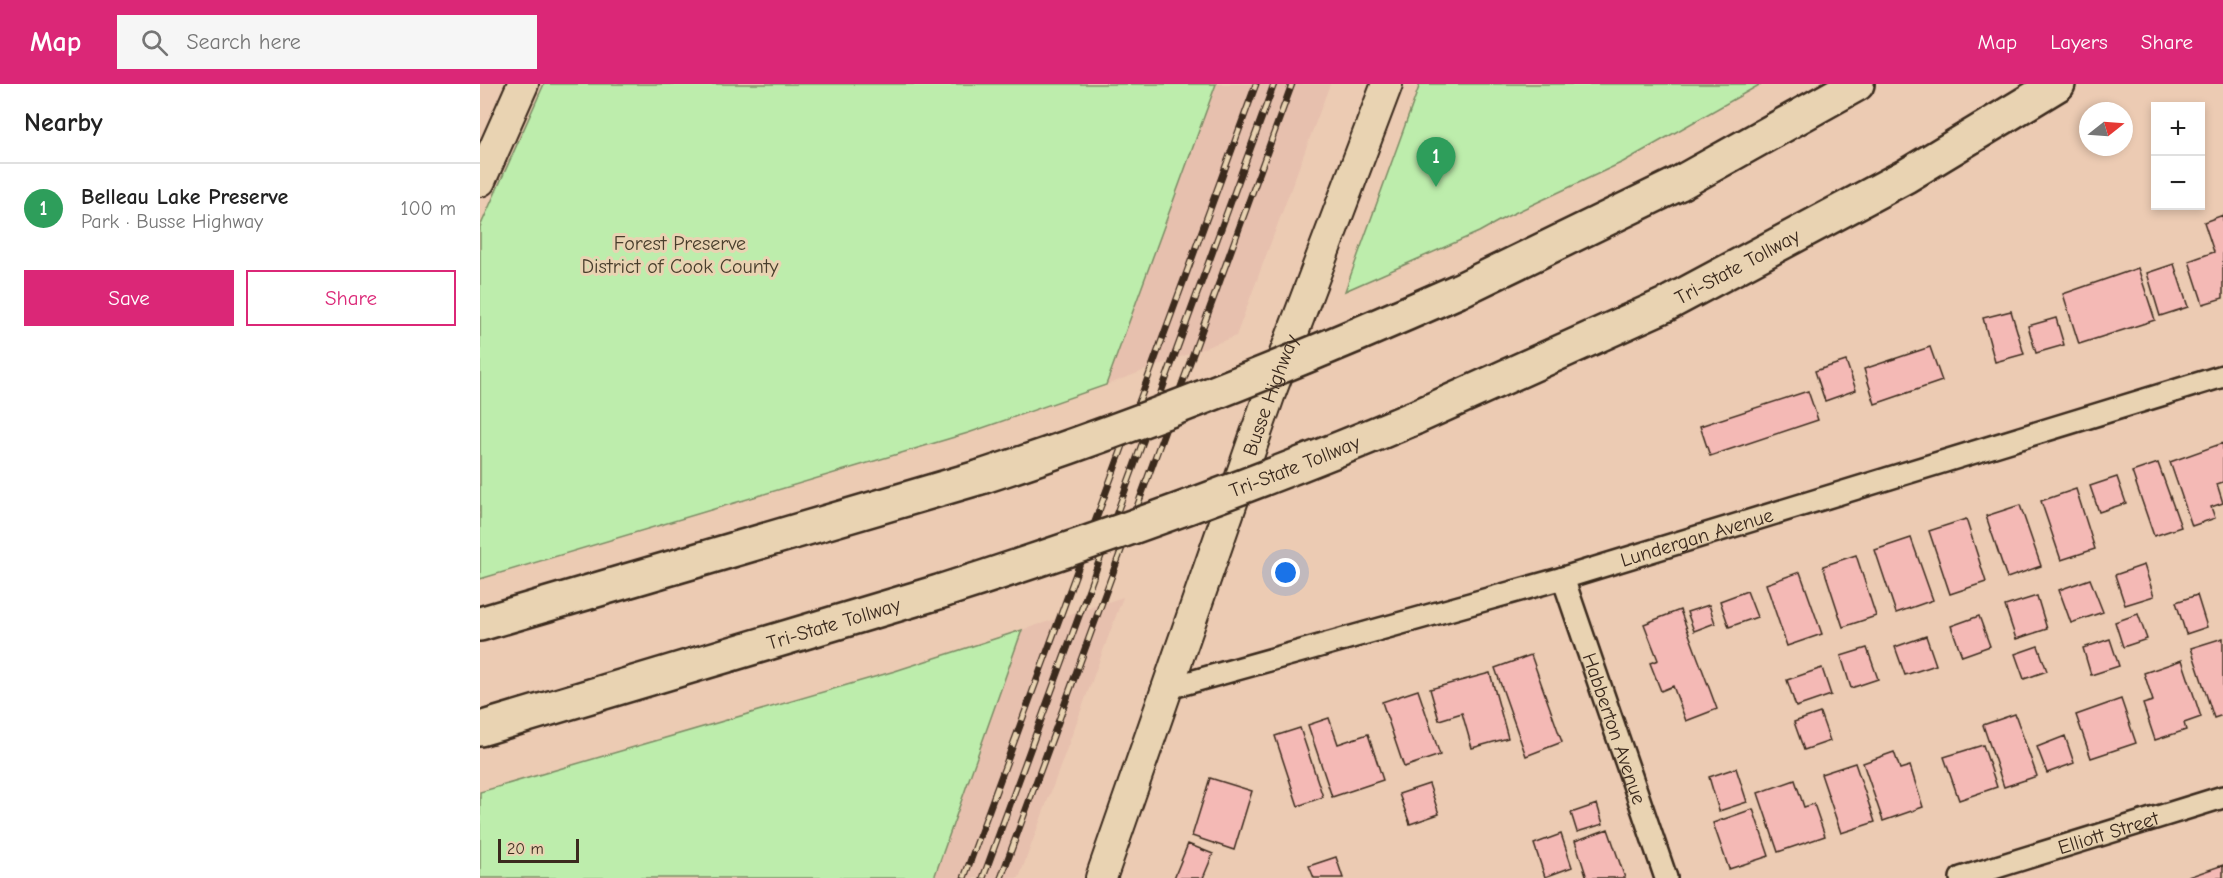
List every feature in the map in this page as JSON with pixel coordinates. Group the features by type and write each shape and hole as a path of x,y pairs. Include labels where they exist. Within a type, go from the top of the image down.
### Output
{"highway":[{"path":"480,624 981,477 1085,443 1215,393 1458,291 1677,184 1857,84"},
{"name":"Tri-State Tollway","path":"480,729 1046,558 1304,464 1414,418 1665,305 1906,176 2058,84"}],"main road":[{"path":"480,181 523,84"},
{"name":"Busse Highway","path":"1101,878 1269,396 1387,84"}],"street":[{"name":"Lundergan Avenue","path":"1169,688 1563,578 2223,376"},
{"name":"Habberton Avenue","path":"1563,578 1666,878"},
{"name":"Elliott Street","path":"1961,878 2223,796"}],"shaded area":[{"path":"1216,84 1330,84 1236,336 1106,385"},
{"path":"1123,597 1019,878 934,878 1022,630"}],"green space":[{"name":"Forest Preserve District of Cook County","path":"544,84 1216,84 1106,385 968,433 480,579 480,227"},
{"path":"1420,84 1761,84 1623,162 1479,232 1345,291"},
{"path":"1022,630 934,878 480,878 480,792 895,671"}],"building":[{"path":"2223,215 2223,298 2203,304 2189,261 2214,252 2204,222"},
{"path":"2174,264 2188,307 2160,316 2147,273"},
{"path":"2138,268 2155,320 2079,344 2063,294"},
{"path":"2011,311 2024,354 1995,362 1983,318"},
{"path":"2056,318 2064,345 2036,353 2028,326"},
{"path":"1930,347 1942,381 1875,404 1864,369"},
{"path":"1846,361 1856,390 1825,401 1815,371"},
{"path":"1808,391 1818,420 1710,456 1700,426"},
{"path":"2223,443 2223,482 2217,484 2223,503 2211,507 2215,518 2192,526 2170,462"},
{"path":"2158,463 2181,527 2154,536 2132,472"},
{"path":"2117,477 2126,503 2099,512 2090,486"},
{"path":"2076,489 2095,549 2061,560 2041,501"},
{"path":"2020,505 2041,566 2007,578 1986,516"},
{"path":"1966,519 1986,582 1950,594 1929,531"},
{"path":"1911,538 1933,600 1896,613 1875,550"},
{"path":"1856,555 1876,616 1843,627 1823,566"},
{"path":"2144,565 2154,596 2125,605 2115,575"},
{"path":"1800,572 1822,634 1787,646 1766,584"},
{"path":"2090,579 2103,612 2071,623 2059,590"},
{"path":"1747,591 1757,617 1729,627 1720,601"},
{"path":"2197,595 2207,627 2186,634 2176,602"},
{"path":"2037,596 2047,629 2016,639 2005,606"},
{"path":"1709,605 1715,623 1694,631 1687,612"},
{"path":"1680,610 1717,709 1686,721 1673,686 1661,691 1650,663 1658,660 1644,624"},
{"path":"2138,614 2147,639 2123,647 2115,622"},
{"path":"1979,616 1990,646 1962,656 1951,626"},
{"path":"1926,636 1936,665 1905,675 1895,647"},
{"path":"2223,638 2223,715 2214,718 2191,648"},
{"path":"2110,639 2119,666 2091,675 2083,648"},
{"path":"2038,646 2047,671 2024,679 2015,654"},
{"path":"1867,648 1878,679 1851,688 1841,656"},
{"path":"1531,655 1562,742 1526,756 1495,668"},
{"path":"2182,660 2201,717 2184,723 2186,730 2155,740 2143,704 2153,701 2144,673"},
{"path":"1822,668 1831,695 1796,707 1787,680"},
{"path":"1490,673 1508,738 1472,748 1462,713 1439,720 1430,689"},
{"path":"1418,690 1440,755 1404,767 1382,702"},
{"path":"2121,699 2136,743 2091,758 2076,715"},
{"path":"1820,713 1830,741 1804,750 1794,722"},
{"path":"2015,714 2037,776 2004,787 1983,725"},
{"path":"1329,718 1338,744 1368,734 1383,780 1332,797 1308,725"},
{"path":"1300,728 1323,797 1298,806 1275,736"},
{"path":"2065,736 2074,763 2047,773 2037,747"},
{"path":"1983,745 1997,787 1959,800 1944,757"},
{"path":"1894,752 1900,769 1910,766 1923,807 1883,821 1863,763"},
{"path":"1855,763 1875,822 1841,833 1821,774"},
{"path":"1736,768 1747,802 1719,811 1709,777"},
{"path":"1210,778 1252,791 1234,850 1192,836"},
{"path":"1795,780 1804,807 1814,804 1825,836 1778,852 1758,793"},
{"path":"1429,784 1439,814 1410,824 1399,794"},
{"path":"1597,804 1603,824 1577,832 1571,813"},
{"path":"1753,809 1769,856 1729,869 1713,823"},
{"path":"1608,829 1625,878 1587,878 1575,841"},
{"path":"1561,834 1572,867 1545,877 1534,844"},
{"path":"1188,844 1213,854 1203,878 1174,878"},
{"path":"1336,857 1343,878 1314,878 1309,866"},
{"path":"2223,865 2223,878 2188,877"}],"railway":[{"path":"964,878 1256,84"},
{"path":"983,878 1274,84"},
{"path":"1001,878 1292,84"}],"place":[{"name":"Belleau Lake Preserve","path":"1436,187"}]}
